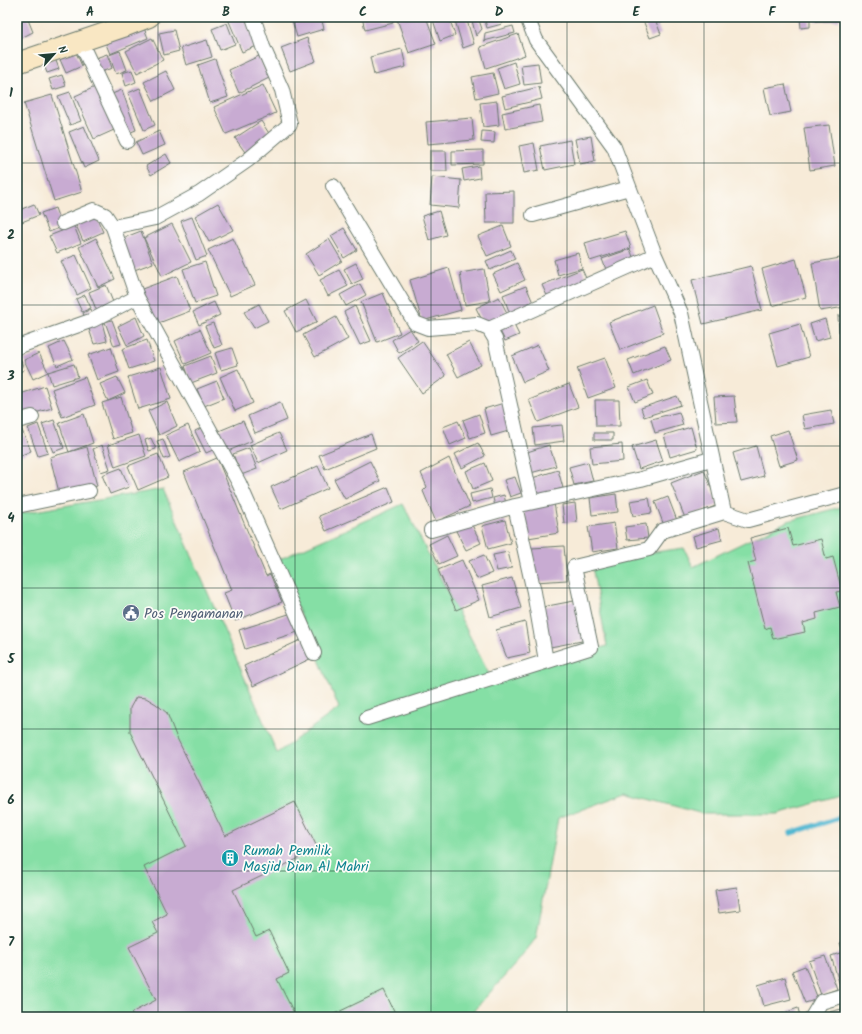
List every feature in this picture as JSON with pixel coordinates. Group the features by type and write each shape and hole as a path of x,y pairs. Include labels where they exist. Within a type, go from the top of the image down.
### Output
{"main road":[{"path":"17,63 80,41 124,21 149,17"}],"street":[{"path":"112,227 155,218 199,194 248,160 290,124 282,90 263,47 252,17"},
{"path":"527,17 536,40 614,147 655,255 681,313 724,512"},
{"path":"80,41 127,141"},
{"path":"333,186 415,323 428,328 477,324 489,329 495,339 532,502"},
{"path":"533,216 629,188"},
{"path":"63,223 94,210 105,215 112,227 137,297 239,483 314,654"},
{"path":"489,329 655,255"},
{"path":"17,347 92,320 137,297"},
{"path":"17,421 32,417"},
{"path":"431,530 515,506 568,496 641,479 712,460"},
{"path":"17,506 89,491"},
{"path":"367,718 546,661 586,650 591,647 574,567 649,549 662,531 724,512 748,520 845,494"},
{"path":"515,506 534,592 546,661"},
{"path":"812,1017 821,1002 845,995"}],"green space":[{"path":"163,489 277,753 339,708 278,560 403,504 492,680 607,646 591,561 684,548 693,567 788,521 845,506 845,795 777,814 703,814 627,793 558,818 536,938 519,960 468,1017 17,1017 17,514"}],"building":[{"path":"17,17 27,17 33,32 21,38 17,30"},
{"path":"233,17 245,17 257,46 242,52 228,19"},
{"path":"291,17 321,17 324,29 297,37"},
{"path":"362,17 392,17 393,23 365,30"},
{"path":"403,17 426,17 436,44 409,53 397,19"},
{"path":"432,17 449,17 455,35 440,41"},
{"path":"454,17 466,17 474,44 463,48"},
{"path":"471,17 478,17 482,29 476,36"},
{"path":"484,17 500,17 502,24 487,28"},
{"path":"654,17 661,34 650,38 643,20"},
{"path":"657,17 673,17 660,23"},
{"path":"800,17 810,17 810,27 801,28"},
{"path":"816,17 839,17 839,21 816,21"},
{"path":"142,23 148,38 110,54 104,39"},
{"path":"227,23 235,44 220,50 212,29"},
{"path":"513,26 515,33 484,41 485,33"},
{"path":"174,30 179,51 164,55 159,33"},
{"path":"518,34 525,55 486,68 480,47"},
{"path":"152,38 163,60 137,73 126,51"},
{"path":"307,38 316,61 290,71 281,48"},
{"path":"207,40 212,57 186,65 181,48"},
{"path":"74,48 82,66 66,73 58,55"},
{"path":"402,49 406,67 374,75 370,57"},
{"path":"120,51 127,70 116,74 109,55"},
{"path":"107,54 112,68 98,73 93,59"},
{"path":"259,56 269,78 239,93 229,70"},
{"path":"55,58 59,69 47,73 43,62"},
{"path":"215,59 228,97 210,103 198,65"},
{"path":"514,62 520,84 504,89 497,68"},
{"path":"538,63 541,83 524,85 521,65"},
{"path":"132,70 136,82 126,86 122,73"},
{"path":"166,71 175,90 154,101 144,82"},
{"path":"493,73 498,93 476,98 472,77"},
{"path":"62,75 66,86 53,90 49,79"},
{"path":"785,84 791,112 770,116 764,88"},
{"path":"263,85 276,113 226,134 214,107"},
{"path":"95,87 114,130 94,139 75,96"},
{"path":"539,87 542,99 505,108 502,96"},
{"path":"140,88 155,125 144,130 128,93"},
{"path":"122,90 136,130 126,134 112,94"},
{"path":"70,92 81,121 70,125 58,96"},
{"path":"52,95 82,192 54,201 24,103"},
{"path":"497,101 499,125 483,127 480,103"},
{"path":"539,105 542,122 505,129 502,113"},
{"path":"472,118 474,140 428,144 426,122"},
{"path":"261,121 272,138 247,155 235,138"},
{"path":"829,125 835,166 810,170 804,128"},
{"path":"84,126 99,161 84,168 69,132"},
{"path":"159,131 165,145 142,155 136,142"},
{"path":"482,131 495,132 494,143 481,142"},
{"path":"591,136 595,161 580,164 575,139"},
{"path":"570,140 574,164 545,170 540,146"},
{"path":"534,143 539,170 524,173 519,146"},
{"path":"483,150 483,164 452,165 452,151"},
{"path":"430,151 446,151 447,171 430,171"},
{"path":"166,154 171,163 151,175 146,166"},
{"path":"479,166 480,178 464,181 462,169"},
{"path":"432,177 461,180 459,208 430,205"},
{"path":"514,191 514,223 486,223 485,192"},
{"path":"218,203 233,230 209,242 195,216"},
{"path":"34,204 39,215 17,224 17,211"},
{"path":"55,208 62,227 49,232 41,213"},
{"path":"439,211 446,235 429,240 422,216"},
{"path":"95,214 103,232 83,241 75,223"},
{"path":"192,217 207,256 196,260 181,221"},
{"path":"172,224 191,262 162,276 144,238"},
{"path":"74,226 81,243 57,253 49,236"},
{"path":"503,226 511,246 487,256 478,236"},
{"path":"344,228 357,250 344,258 331,236"},
{"path":"141,231 153,263 129,272 118,240"},
{"path":"625,231 631,248 590,261 585,243"},
{"path":"96,238 115,279 98,287 79,247"},
{"path":"233,238 255,285 230,296 208,250"},
{"path":"329,239 342,261 319,275 306,254"},
{"path":"630,249 635,262 607,272 602,259"},
{"path":"511,250 515,259 490,270 486,261"},
{"path":"578,253 582,268 558,275 554,260"},
{"path":"76,255 91,288 77,295 61,261"},
{"path":"840,258 845,286 845,307 820,311 812,263"},
{"path":"796,259 806,297 772,306 762,269"},
{"path":"205,262 216,296 195,303 183,269"},
{"path":"356,263 363,279 352,284 344,269"},
{"path":"517,263 525,280 501,291 493,274"},
{"path":"751,266 762,310 703,324 692,280"},
{"path":"449,268 461,310 422,321 410,280"},
{"path":"484,269 490,301 465,305 460,273"},
{"path":"582,269 588,283 549,300 542,285"},
{"path":"339,270 348,286 328,296 320,280"},
{"path":"177,276 190,311 156,324 142,289"},
{"path":"360,284 366,295 346,306 340,295"},
{"path":"106,285 115,307 98,314 89,292"},
{"path":"526,286 534,305 510,314 503,295"},
{"path":"383,293 400,333 377,342 361,302"},
{"path":"85,295 91,308 82,312 76,299"},
{"path":"499,297 508,315 485,326 476,308"},
{"path":"306,300 317,322 296,332 285,311"},
{"path":"214,302 220,315 199,325 193,312"},
{"path":"259,304 268,321 254,328 244,312"},
{"path":"653,305 663,333 620,350 609,322"},
{"path":"355,306 371,341 360,345 344,312"},
{"path":"91,309 94,316 86,320 83,313"},
{"path":"838,316 845,316 845,332 839,332"},
{"path":"136,317 144,336 127,345 118,326"},
{"path":"336,317 348,339 315,357 303,335"},
{"path":"101,319 107,341 94,344 87,323"},
{"path":"825,319 830,337 815,341 810,324"},
{"path":"112,320 121,344 114,346 105,322"},
{"path":"213,323 222,345 214,348 205,326"},
{"path":"513,323 519,335 505,341 499,329"},
{"path":"800,324 809,357 778,366 769,333"},
{"path":"200,329 211,353 185,364 175,341"},
{"path":"410,329 418,341 399,353 392,340"},
{"path":"147,340 154,361 129,369 122,349"},
{"path":"64,341 73,359 57,366 49,348"},
{"path":"422,341 446,376 422,393 398,358"},
{"path":"469,342 481,365 458,377 446,354"},
{"path":"538,345 549,371 523,382 512,356"},
{"path":"665,346 671,360 634,375 628,360"},
{"path":"111,347 119,372 97,380 88,355"},
{"path":"232,348 238,365 221,370 215,353"},
{"path":"39,353 48,372 33,379 24,360"},
{"path":"211,356 217,373 191,383 185,366"},
{"path":"605,358 616,388 588,398 577,368"},
{"path":"21,360 24,370 17,373 17,361"},
{"path":"74,364 78,377 52,385 48,372"},
{"path":"161,367 171,399 138,409 128,377"},
{"path":"238,369 253,403 235,411 220,377"},
{"path":"85,377 95,405 62,417 52,389"},
{"path":"117,377 125,393 108,401 100,384"},
{"path":"647,380 653,395 635,402 629,387"},
{"path":"217,381 224,398 204,406 197,389"},
{"path":"569,384 578,407 538,422 529,400"},
{"path":"45,386 52,408 18,418 17,395"},
{"path":"677,396 681,405 644,417 641,408"},
{"path":"734,396 737,422 716,423 714,397"},
{"path":"121,397 132,433 113,439 102,403"},
{"path":"595,400 619,400 620,426 596,426"},
{"path":"167,402 177,426 159,435 148,411"},
{"path":"280,402 287,420 255,433 248,416"},
{"path":"504,403 512,430 491,436 484,409"},
{"path":"831,410 834,424 805,429 802,415"},
{"path":"679,412 683,425 655,433 651,419"},
{"path":"84,414 93,443 69,452 59,423"},
{"path":"479,414 485,433 470,438 463,420"},
{"path":"54,420 64,448 53,452 42,424"},
{"path":"243,421 252,441 228,451 219,431"},
{"path":"458,421 466,438 450,445 443,427"},
{"path":"38,424 48,453 38,456 28,428"},
{"path":"188,425 200,452 179,462 166,435"},
{"path":"562,425 564,441 535,445 533,428"},
{"path":"205,426 215,449 206,453 195,431"},
{"path":"691,427 697,449 670,457 664,435"},
{"path":"21,428 31,451 17,457 17,429"},
{"path":"788,430 798,460 779,466 770,436"},
{"path":"279,433 287,450 258,463 250,445"},
{"path":"594,433 613,433 613,440 594,440"},
{"path":"371,434 376,448 325,469 319,455"},
{"path":"139,435 146,456 115,467 108,445"},
{"path":"151,438 156,449 149,451 145,440"},
{"path":"163,439 170,457 164,459 157,441"},
{"path":"656,440 663,461 639,469 632,447"},
{"path":"478,443 485,456 462,468 455,454"},
{"path":"622,444 623,461 592,464 590,447"},
{"path":"102,445 110,469 101,472 93,449"},
{"path":"549,445 556,466 527,474 521,454"},
{"path":"756,446 764,476 741,482 733,453"},
{"path":"87,447 97,486 60,496 50,457"},
{"path":"249,448 257,469 241,475 233,454"},
{"path":"158,454 168,477 138,490 128,466"},
{"path":"217,458 266,576 270,574 282,602 235,621 224,593 232,590 184,472"},
{"path":"449,458 470,506 436,522 423,491 427,487 421,473"},
{"path":"370,461 380,481 345,499 334,479"},
{"path":"588,462 593,481 574,485 569,467"},
{"path":"485,463 492,481 473,489 466,471"},
{"path":"318,466 328,488 281,509 271,487"},
{"path":"121,468 129,487 110,494 102,475"},
{"path":"558,470 563,488 535,496 529,479"},
{"path":"704,470 718,505 685,518 671,483"},
{"path":"515,477 521,493 510,497 504,480"},
{"path":"388,487 394,502 326,531 319,516"},
{"path":"490,489 492,498 472,503 470,494"},
{"path":"616,494 618,512 592,515 590,498"},
{"path":"504,495 506,504 495,506 493,498"},
{"path":"668,497 678,523 665,528 655,502"},
{"path":"649,498 652,513 633,516 630,501"},
{"path":"554,503 559,533 528,538 523,507"},
{"path":"575,503 577,522 564,523 562,505"},
{"path":"505,520 511,543 488,549 482,526"},
{"path":"470,521 481,543 466,550 455,529"},
{"path":"614,523 618,548 592,552 588,527"},
{"path":"646,524 648,538 627,540 625,527"},
{"path":"719,528 722,540 696,547 693,536"},
{"path":"788,528 793,546 821,539 826,559 833,557 842,591 836,592 840,607 816,613 817,619 803,623 805,632 773,639 770,627 765,629 748,563 756,561 750,538"},
{"path":"447,535 457,556 439,564 429,544"},
{"path":"564,546 567,580 535,582 532,548"},
{"path":"508,552 512,568 497,571 493,555"},
{"path":"484,555 492,573 477,579 469,561"},
{"path":"462,560 479,600 456,610 438,570"},
{"path":"512,578 521,608 490,617 482,586"},
{"path":"579,600 587,640 545,648 537,608"},
{"path":"295,612 301,631 245,649 239,630"},
{"path":"525,622 530,653 507,658 496,630"},
{"path":"305,638 314,657 253,686 244,666"},
{"name":"Rumah Pemilik Masjid Dian Al Mahri","path":"136,697 146,698 167,713 176,736 225,836 295,802 318,849 233,890 256,937 269,931 289,973 277,979 296,1017 133,1017 131,1013 156,1000 129,947 158,933 152,922 167,914 144,867 186,846 130,732 130,708"},
{"path":"737,887 740,910 719,913 715,890"},
{"path":"845,941 845,958 840,943"},
{"path":"840,953 845,967 845,992 842,992 831,956"},
{"path":"825,956 837,989 821,995 809,961"},
{"path":"805,966 818,999 805,1003 792,971"},
{"path":"785,977 791,999 764,1006 758,985"},
{"path":"384,990 397,1017 328,1017"},
{"path":"798,1008 800,1017 773,1017"},
{"path":"842,1009 844,1017 821,1017 820,1014"}],"waterway":[{"path":"791,833 845,816"}],"place":[{"name":"Pos Pengamanan","path":"131,613"},
{"name":"Rumah Pemilik Masjid Dian Al Mahri","path":"230,858"}]}
